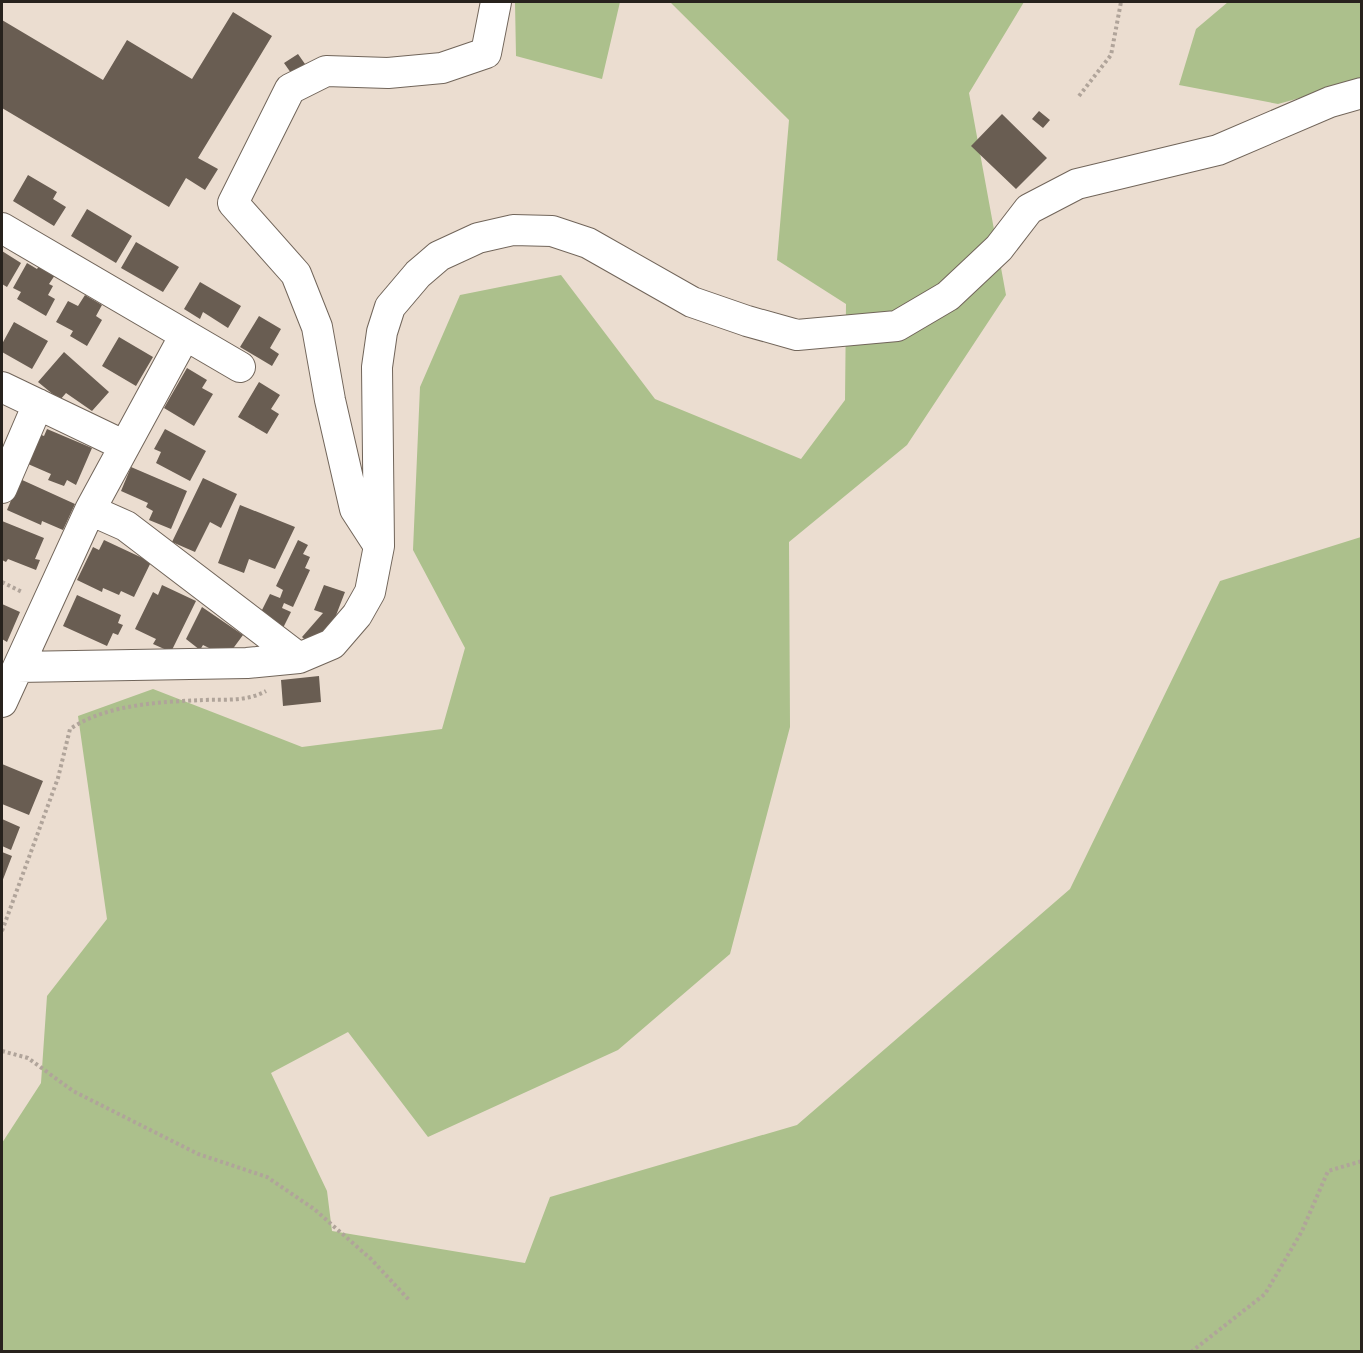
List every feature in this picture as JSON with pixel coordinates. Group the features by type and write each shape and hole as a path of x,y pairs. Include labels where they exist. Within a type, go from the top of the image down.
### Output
{"street":[{"path":"380,546 354,508 330,400 317,327 296,274 233,203 290,89 326,71 388,73 442,68 486,53 496,2"},
{"path":"18,667 287,660 332,644 357,615 370,592 380,546 377,367 382,332 390,307 418,274 439,256 489,235 513,230 552,231 588,243 692,302 797,335 897,326 948,296 999,248 1029,209 1077,184 1218,150 1330,102 1362,93"},
{"path":"2,228 240,367"},
{"path":"2,702 90,510 185,335"},
{"path":"2,387 123,446"},
{"path":"2,488 38,404"},
{"path":"90,510 126,526 287,660"}],"path":[{"path":"1079,96 1111,55 1121,2"},
{"path":"2,931 58,778 70,729 99,713 127,708 200,700 247,699 267,690 287,660"},
{"path":"2,1051 28,1058 73,1091 198,1154 267,1178 315,1209 371,1259 410,1301"},
{"path":"1191,1352 1265,1294 1302,1231 1328,1170 1362,1161"}],"green space":[{"path":"515,2 620,2 602,79 516,56"},
{"path":"670,2 1024,2 969,93 1006,295 907,445 789,542 790,727 730,954 618,1050 428,1137 348,1032 271,1073 327,1191 332,1231 525,1263 550,1197 797,1125 1070,889 1220,581 1361,537 1361,1351 2,1351 2,1143 41,1083 47,996 107,919 78,716 153,689 302,747 442,729 465,648 413,550 420,387 460,295 561,275 655,399 801,459 845,400 846,304 777,260 789,120"},
{"path":"1228,2 1361,2 1361,81 1278,104 1179,85 1196,29"}],"building":[{"path":"233,12 272,36 198,158 218,169 205,190 186,178 169,207 2,108 2,20 103,80 127,40 192,79"},
{"path":"298,54 305,64 291,73 284,63"},
{"path":"1039,111 1050,120 1043,128 1032,119"},
{"path":"1002,114 1047,158 1016,189 971,146"},
{"path":"28,175 57,192 53,199 66,207 54,226 13,201"},
{"path":"87,209 132,236 116,263 71,236"},
{"path":"136,242 179,267 163,292 121,268"},
{"path":"2,251 21,263 7,287 2,284"},
{"path":"27,263 37,269 39,266 55,275 49,284 53,286 48,295 55,299 46,316 17,299 21,292 13,288"},
{"path":"200,282 241,306 228,328 203,312 200,319 184,309"},
{"path":"85,295 102,305 96,316 102,320 87,346 70,336 73,331 56,322 68,301 78,306"},
{"path":"259,316 281,329 270,348 279,354 272,366 240,347"},
{"path":"14,322 48,341 32,369 2,352 2,344"},
{"path":"119,337 153,357 136,386 102,366"},
{"path":"64,352 109,392 92,411 66,393 60,400 38,382"},
{"path":"187,368 207,380 202,388 213,394 194,426 164,408"},
{"path":"259,382 280,395 271,409 279,414 267,434 238,417"},
{"path":"47,429 92,448 76,485 67,480 64,486 48,480 51,474 28,464 34,432 44,436"},
{"path":"165,429 206,451 190,481 156,463 161,452 154,449"},
{"path":"131,467 187,491 171,529 149,520 153,511 146,507 148,503 121,491"},
{"path":"203,478 237,494 221,528 210,522 195,552 172,542"},
{"path":"20,479 75,504 63,530 42,521 41,525 7,510"},
{"path":"240,505 295,527 275,569 249,559 244,573 218,563"},
{"path":"2,521 44,538 35,559 40,560 36,570 8,559 6,562 2,560"},
{"path":"104,540 151,562 134,597 121,591 119,595 103,588 102,592 77,580 93,547 99,550"},
{"path":"298,540 308,545 303,554 310,557 305,568 310,570 293,607 284,603 282,608 291,612 283,628 274,625 276,621 260,614 270,594 280,598 283,590 276,586"},
{"path":"162,585 196,601 171,652 153,644 156,639 135,629 153,592 158,595"},
{"path":"324,585 345,592 335,618 311,645 302,637 323,613 314,610"},
{"path":"77,595 121,615 118,623 123,625 118,635 113,633 107,646 63,626"},
{"path":"2,604 20,612 7,642 2,639"},
{"path":"202,607 243,635 229,654 221,654 203,645 200,650 186,639"},
{"path":"319,676 321,702 283,706 281,680"},
{"path":"2,764 43,781 29,815 2,804"},
{"path":"2,819 20,827 11,850 2,846"},
{"path":"2,852 12,856 2,882"}]}
